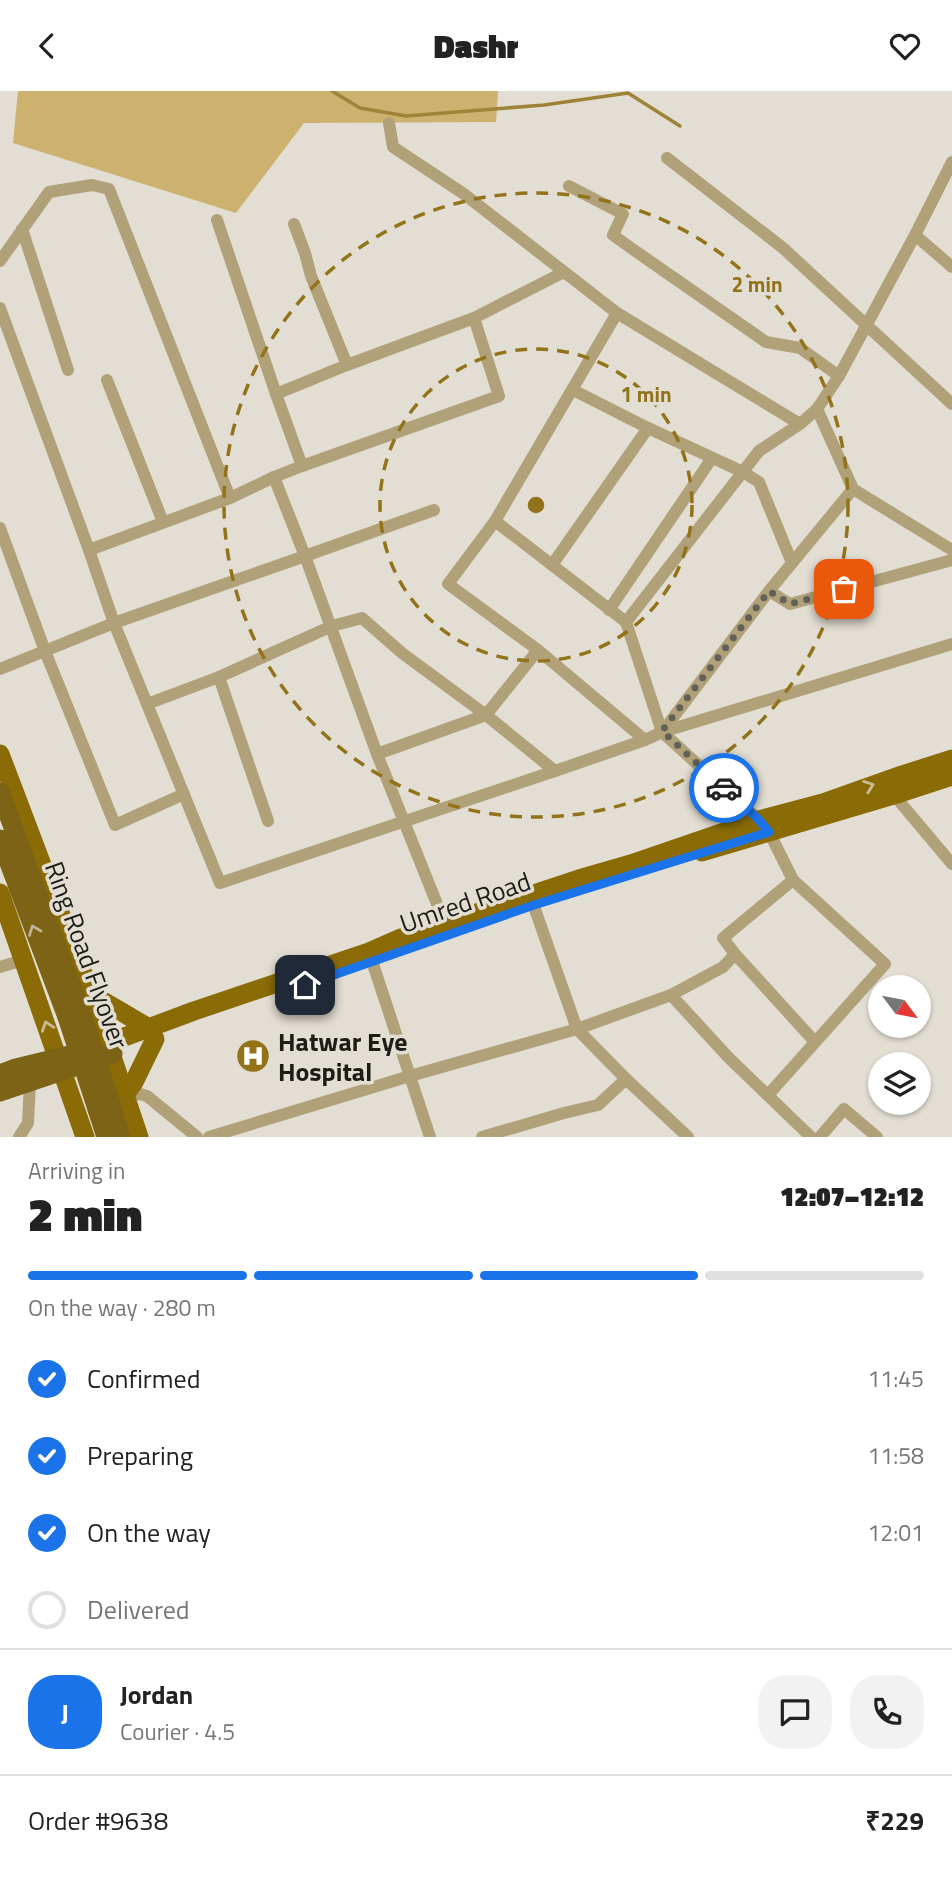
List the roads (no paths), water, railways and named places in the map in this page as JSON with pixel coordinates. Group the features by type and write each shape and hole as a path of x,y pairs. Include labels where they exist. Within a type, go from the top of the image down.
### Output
{"highway":[{"name":"Ring Road Flyover","path":"0,792 115,1101 121,1137"},
{"name":"Ring Road Flyover","path":"0,839 80,1007"},
{"path":"0,1092 30,1083 93,1049 111,1049"},
{"path":"0,1074 60,1065"},
{"name":"Ring Road Flyover","path":"106,1137 115,1101"}],"main road":[{"path":"0,754 80,1007 111,1049 115,1101 139,1137"},
{"path":"764,826 952,759"},
{"name":"Umred Road","path":"111,1049 532,900 764,826 894,795 952,776"},
{"path":"0,893 7,926 23,960 85,1137"},
{"path":"371,957 401,938 532,900"},
{"path":"80,1007 119,1012 152,1034 134,1082 115,1101"}],"street":[{"path":"389,123 393,147 464,194 617,313 800,424"},
{"path":"667,158 783,248 952,404"},
{"path":"626,622 759,451 800,424 817,409 839,376 950,169"},
{"path":"0,261 48,193 92,185 109,189 230,498"},
{"path":"569,186 623,213 613,235 631,248 766,342 800,348 839,376"},
{"path":"217,220 302,466"},
{"path":"294,224 312,277 348,365"},
{"path":"22,229 68,370"},
{"path":"915,235 952,267"},
{"path":"276,394 474,318 564,272"},
{"path":"0,308 114,623 220,883 555,771 645,740 662,731 952,644"},
{"path":"617,313 495,521 448,584 538,650 645,740"},
{"path":"89,550 230,498 302,466 499,396 474,318"},
{"path":"107,380 163,522"},
{"path":"573,390 759,482 792,563"},
{"path":"817,409 853,489 952,550"},
{"path":"552,565 648,428"},
{"path":"609,610 712,458"},
{"path":"274,477 332,626 377,754 445,924"},
{"path":"662,731 769,591 853,489"},
{"path":"0,669 114,623 434,510"},
{"path":"495,521 626,622 662,731 764,826 793,880 885,964 768,1095"},
{"path":"0,528 45,651 115,825 184,795"},
{"path":"769,591 790,604 952,560"},
{"path":"147,704 219,677 332,626 362,618 402,653 486,715 555,771"},
{"path":"377,754 486,715 538,650"},
{"path":"219,677 268,821"},
{"path":"894,795 952,864"},
{"path":"793,880 723,938 815,1042"},
{"path":"532,900 578,1029 683,1133"},
{"path":"209,1137 578,1029 671,995 723,967 735,954"},
{"path":"371,957 429,1137"},
{"path":"0,967 23,960"},
{"path":"671,995 729,1058 811,1137"},
{"path":"482,1137 598,1105 626,1079"},
{"path":"19,1137 28,1123 30,1083"},
{"path":"74,1105 115,1101 140,1094 197,1137"},
{"path":"820,1137 844,1109 877,1137"},
{"path":"668,1137 683,1133"}],"waterway":[{"path":"332,91 360,108 406,116 544,105 628,93 680,126"}],"place":[{"name":"Hatwar Eye Hospital","path":"253,1056"}]}
